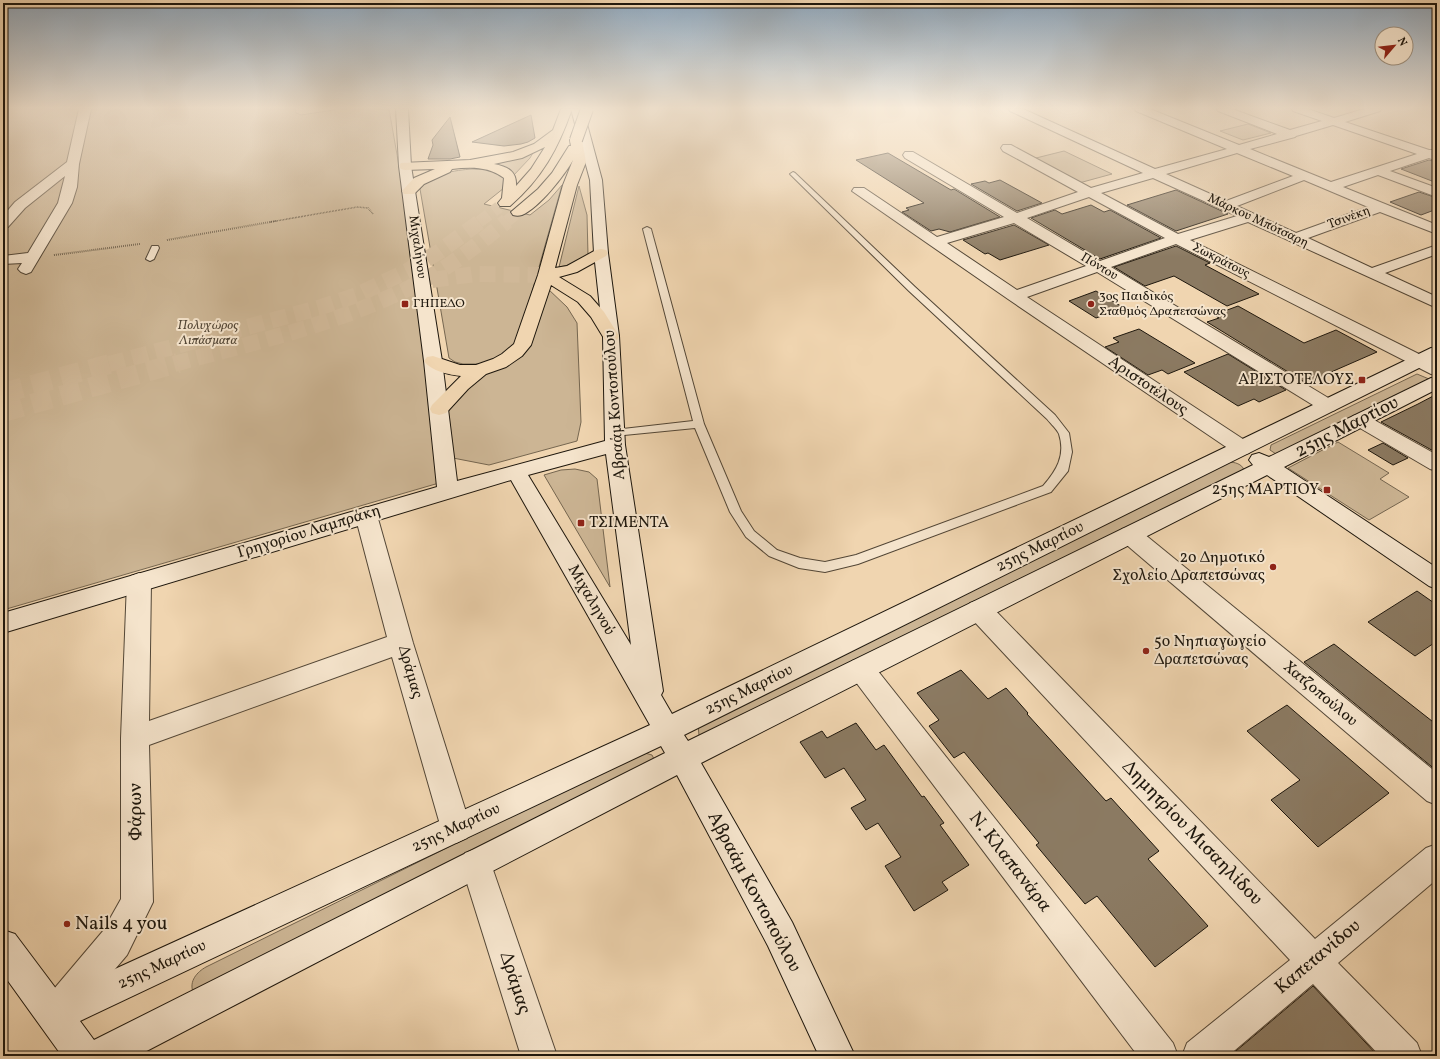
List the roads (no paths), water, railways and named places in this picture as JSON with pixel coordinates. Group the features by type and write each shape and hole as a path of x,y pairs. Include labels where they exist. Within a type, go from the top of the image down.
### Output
{"main road":[{"path":"406,168 472,163 500,158"},
{"path":"409,192 419,181 436,173 467,166 489,166 500,169 510,177 504,203 530,180 545,158"},
{"path":"518,212 537,197 551,182 568,158"},
{"path":"433,361 452,369 463,371 481,369 508,359 520,349 546,274 570,185 580,162 579,158"},
{"path":"406,168 436,173"},
{"path":"546,274 572,269 601,253"},
{"path":"546,274 584,299 598,315 610,336"},
{"path":"439,409 462,385 481,369"}],"street":[{"path":"3,260 30,263 57,220 65,203 70,186 74,158"},
{"name":"Μιχαλήνου","path":"405,158 439,409"},
{"name":"Αβραάμ Κοντοπούλου","path":"590,158 596,180 601,253 610,336 615,439 651,702"},
{"name":"Πόντου","path":"916,158 1098,266 1328,406"},
{"name":"Σωκράτους","path":"1027,158 1177,239 1420,360 1437,370"},
{"name":"Μάρκου Μπότσαρη","path":"1122,158 1437,303"},
{"path":"935,242 1015,218 1090,192 1209,158"},
{"path":"1263,158 1437,230"},
{"path":"1330,187 1419,158"},
{"path":"3,224 20,205 73,164"},
{"path":"1378,171 1437,193"},
{"path":"1225,206 1304,176"},
{"name":"Αριστοτέλους","path":"859,191 1437,580"},
{"name":"Τσινέκη","path":"1295,238 1380,207"},
{"path":"1014,296 1177,239 1249,217"},
{"path":"1372,273 1437,249"},
{"name":"25ης Μαρτίου","path":"54,1015 668,730 1437,352"},
{"name":"25ης Μαρτίου","path":"100,1056 683,758 1437,382"},
{"path":"439,409 448,490"},
{"path":"1360,420 1437,464"},
{"name":"Γρηγορίου Λαμπράκη","path":"3,623 615,439"},
{"name":"Μιχαληνού","path":"516,470 668,730"},
{"name":"Δράμας","path":"366,515 401,643 456,828"},
{"name":"Χατζοπούλου","path":"1130,535 1437,791"},
{"name":"Φάρων","path":"54,1015 115,943 137,902 135,738 140,582"},
{"name":"Δημητρίου Μισαηλίδου","path":"979,610 1404,1056"},
{"path":"135,738 401,643"},
{"name":"Ν. Κλαπανάρα","path":"861,669 1160,1056"},
{"name":"Αβραάμ Κοντοπούλου","path":"668,730 780,934 837,1056"},
{"name":"Καπετανίδου","path":"1200,1056 1437,859"},
{"name":"Δράμας","path":"476,864 539,1056"},
{"path":"3,946 84,1056"}],"lane":[{"path":"647,229 699,424 736,512 750,534 773,553 798,563 825,566 858,559 1047,489 1062,472 1067,452 1064,433 1051,417 912,289 793,174"},
{"path":"150,259 155,248"},
{"path":"615,439 699,424"}],"tunnel":[{"path":"479,222 499,207"},
{"path":"506,222 518,212"},
{"path":"109,364 318,308 357,295 407,271 440,251 481,221"},
{"path":"174,364 303,329 366,307 426,279 458,259 507,221"},
{"path":"432,280 475,274 546,275"},
{"path":"3,393 113,363"},
{"path":"3,412 178,363"}],"place":[{"name":"ΓΗΠΕΔΟ","path":"405,304"},
{"name":"3ος Παιδικός Σταθμός Δραπετσώνας","path":"1091,304"},
{"name":"ΑΡΙΣΤΟΤΕΛΟΥΣ","path":"1362,380"},
{"name":"25ης ΜΑΡΤΙΟΥ","path":"1327,490"},
{"name":"ΤΣΙΜΕΝΤΑ","path":"581,523"},
{"name":"2ο Δημοτικό Σχολείο Δραπετσώνας","path":"1273,567"},
{"name":"5ο Νηπιαγωγείο Δραπετσώνας","path":"1146,651"},
{"name":"Nails 4 you","path":"67,924"}],"park label":[{"name":"Πολυχώρος Λιπάσματα","path":"208,334"}]}
